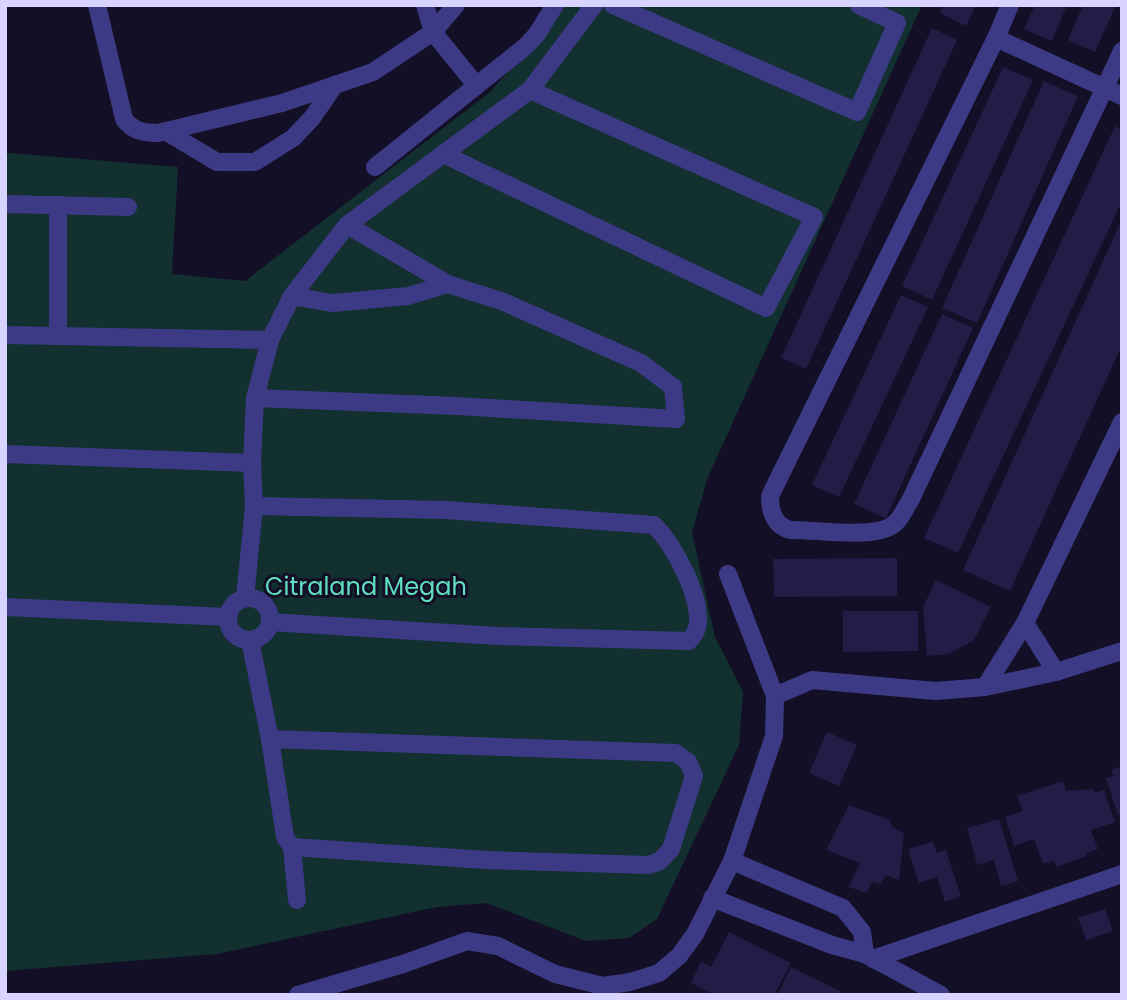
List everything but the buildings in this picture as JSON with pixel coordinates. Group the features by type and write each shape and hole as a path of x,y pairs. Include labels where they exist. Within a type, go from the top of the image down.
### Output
{"street":[{"path":"97,5 124,119 130,126 145,133 165,131 282,103 373,72 433,32 456,5"},
{"path":"425,5 433,32 476,85"},
{"path":"375,167 526,46 555,5"},
{"path":"245,598 254,506 252,463 255,398 270,340 292,296 347,225 530,89 594,5"},
{"path":"613,5 857,112 897,23 859,5"},
{"path":"1010,5 770,496 773,518 782,528 845,533 880,530 895,524 910,501 1122,51"},
{"path":"996,38 1122,96"},
{"path":"165,131 217,162 255,162 293,138 312,118 334,86"},
{"path":"443,154 766,308 814,217 530,89"},
{"path":"5,204 128,207"},
{"path":"58,205 58,335"},
{"path":"255,398 676,419 673,387 641,363 505,302 448,284 347,225"},
{"path":"292,296 332,303 408,296 448,284"},
{"path":"5,335 270,340"},
{"path":"985,687 1025,623 1122,422"},
{"path":"5,454 252,463"},
{"path":"254,506 446,510 654,525 667,538 687,579 698,622 695,634 689,641 497,636 270,622"},
{"path":"298,995 403,964 467,941 498,946 555,974 603,986 630,982 659,973 679,956 695,934 732,861 774,736 775,696 728,574"},
{"path":"245,598 264,604 268,609 270,622 264,635 250,640 236,636 228,617 234,605 245,598"},
{"path":"5,607 228,617"},
{"path":"1025,623 1056,672"},
{"path":"250,640 270,739 285,837 292,847 297,900"},
{"path":"775,696 812,680 936,691 985,687 1056,672 1122,651"},
{"path":"270,739 676,753 688,762 694,776 671,849 660,861 649,865 486,860 292,847"},
{"path":"732,861 843,908 862,932 869,956"},
{"path":"869,956 1122,874"},
{"path":"712,898 832,945 869,956 941,995"}],"green space":[{"name":"Citraland Megah","path":"566,5 922,5 708,477 692,532 715,637 743,692 739,745 657,919 629,938 586,941 486,903 437,907 217,954 5,971 5,155 10,153 178,167 172,274 245,281 490,92"}]}
